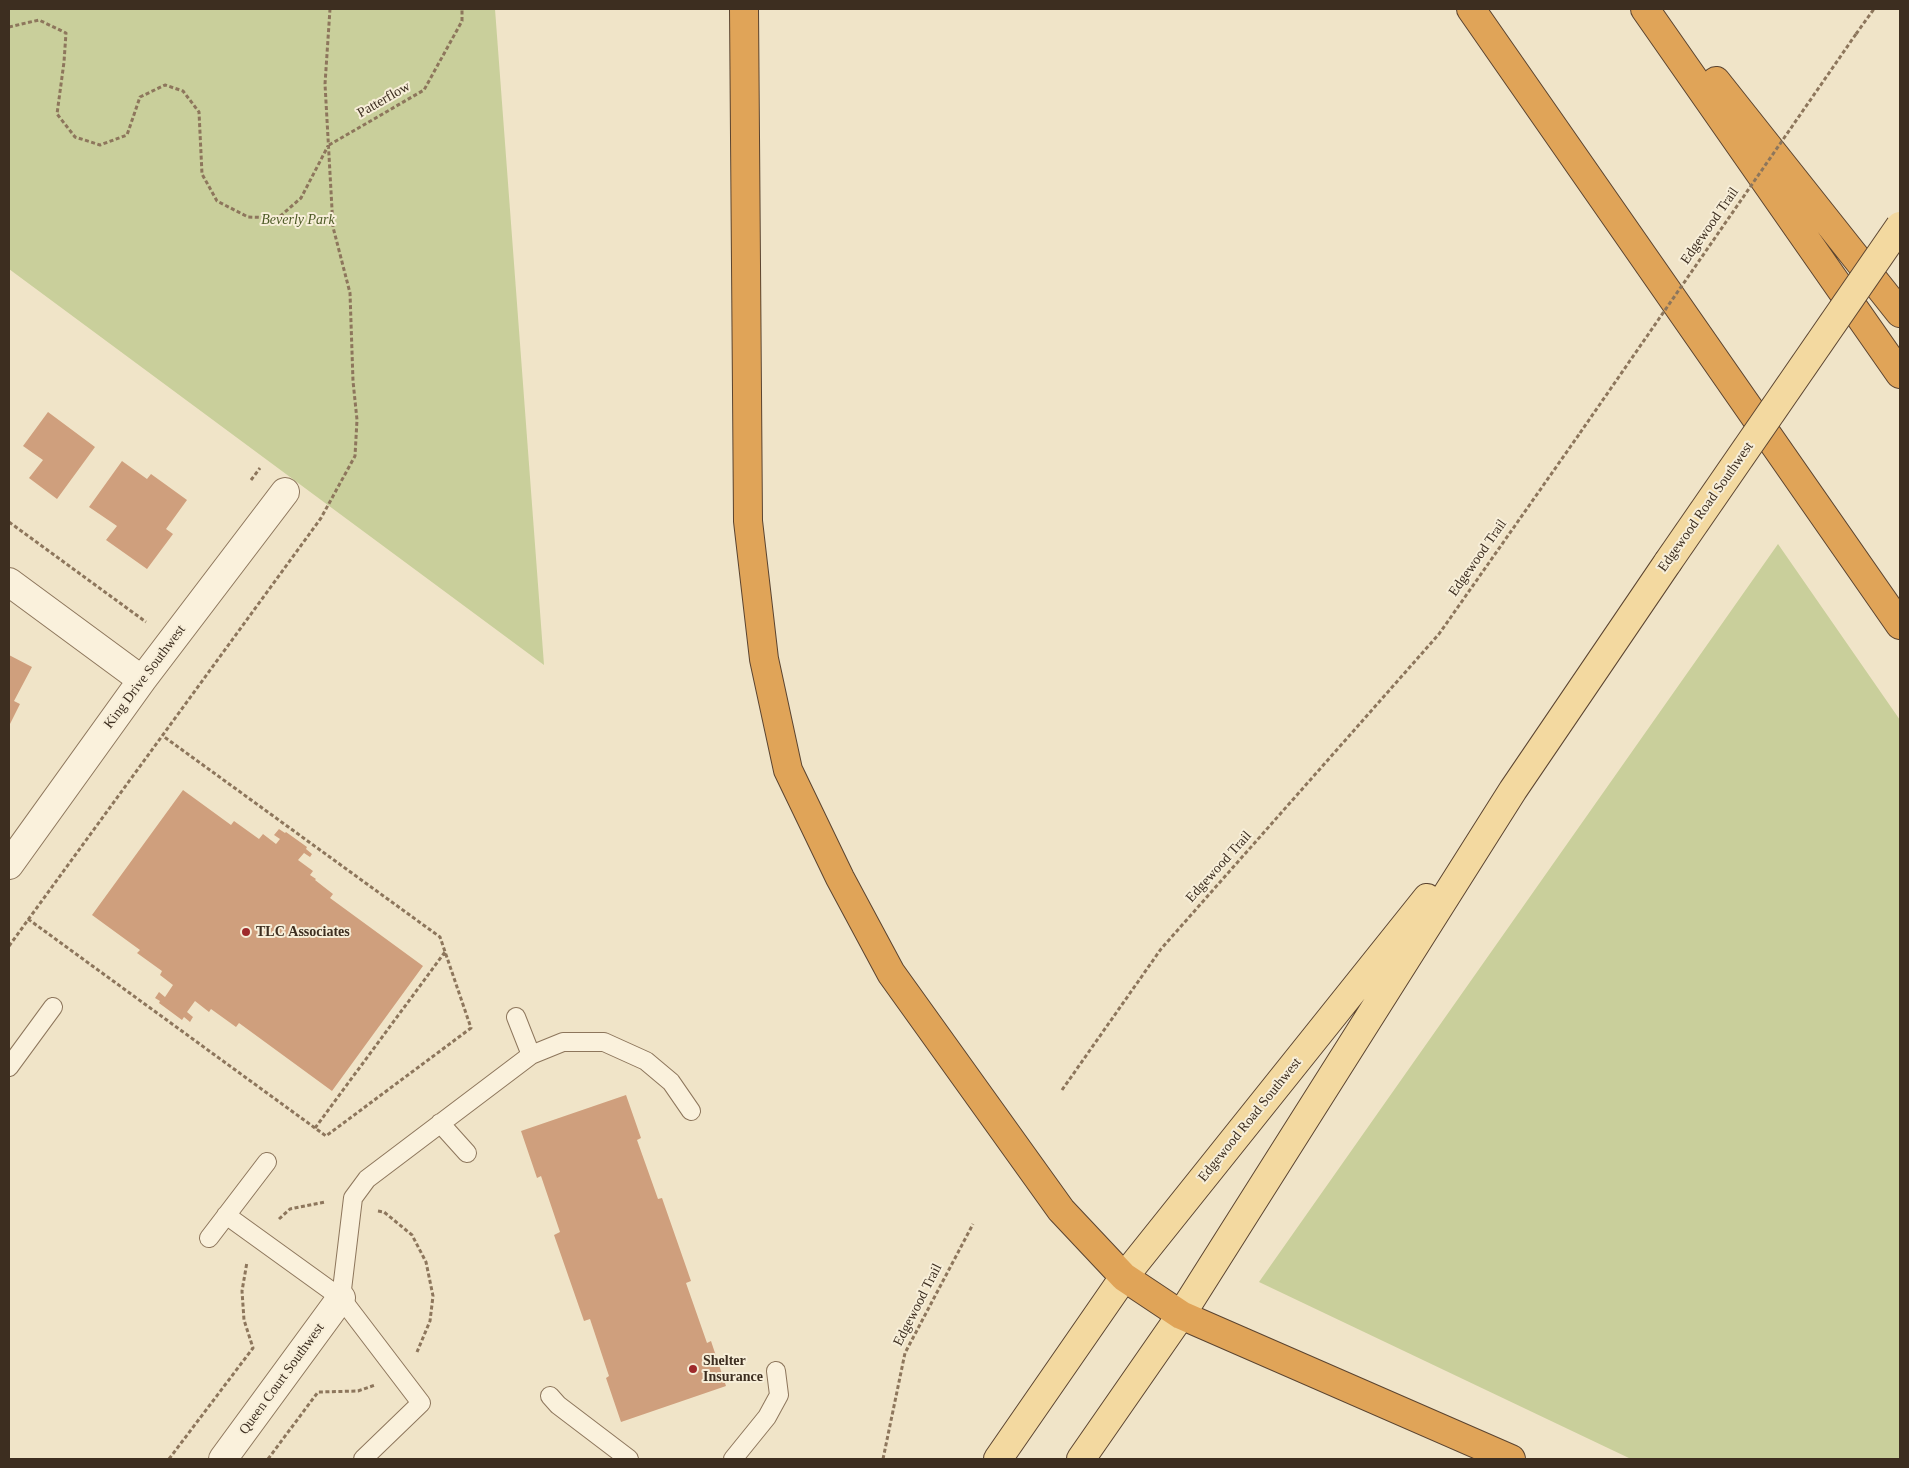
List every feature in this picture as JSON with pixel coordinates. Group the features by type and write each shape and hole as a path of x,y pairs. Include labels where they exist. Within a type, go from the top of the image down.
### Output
{"highway":[{"path":"744,9 748,521 764,659 788,770 840,878 891,973 1061,1210 1124,1277 1181,1314 1511,1459"},
{"path":"1471,9 1900,625"},
{"path":"1645,9 1900,374"},
{"path":"1659,9 1900,313"}],"main road":[{"name":"Edgewood Road Southwest","path":"1081,1459 1181,1314 1513,790 1900,226"},
{"name":"Edgewood Road Southwest","path":"998,1459 1124,1277 1513,790"}],"street":[{"name":"King Drive Southwest","path":"9,865 142,680 285,492"},
{"path":"9,582 142,680"},
{"name":"Queen Court Southwest","path":"223,1459 341,1298"}],"lane":[{"path":"9,1067 53,1007"},
{"path":"516,1016 531,1054"},
{"path":"341,1298 353,1198 367,1178 531,1054 563,1042 604,1042 646,1061 671,1082 691,1111"},
{"path":"440,1123 467,1153"},
{"path":"209,1238 266,1162"},
{"path":"226,1215 341,1298 421,1403 363,1459"},
{"path":"733,1459 767,1417 779,1395 776,1371"},
{"path":"550,1396 558,1405 629,1459"}],"path":[{"path":"9,946 321,518 355,456 357,420 353,381 350,293 333,227 328,145 325,84 330,9"},
{"name":"Patterflow","path":"328,145 424,90 462,21 462,9"},
{"name":"Edgewood Trail","path":"1062,1090 1161,949 1439,634 1874,9"},
{"path":"9,27 39,20 66,32 57,114 75,137 100,146 127,135 140,97 165,85 183,91 199,112 202,174 217,201 248,217 278,218 301,198 328,145"},
{"path":"248,484 260,468"},
{"path":"9,522 146,622 152,614"},
{"path":"28,919 326,1136 471,1028 440,936 162,736"},
{"path":"315,1128 446,952"},
{"name":"Edgewood Trail","path":"883,1459 905,1353 973,1224"}],"green space":[{"name":"Beverly Park","path":"9,9 495,9 544,665 9,269"},
{"path":"1778,544 1900,720 1900,1459 1631,1459 1259,1282"}],"building":[{"path":"48,412 95,447 57,499 29,478 43,460 23,446"},
{"path":"122,461 147,479 151,474 187,500 166,529 173,534 147,569 106,540 117,526 89,507"},
{"path":"9,655 32,667 14,701 20,704 9,726"},
{"name":"TLC Associates","path":"183,790 231,825 234,821 259,839 263,834 276,844 280,839 274,835 279,829 307,847 306,849 312,854 310,857 304,853 298,860 313,871 310,875 333,894 330,898 423,966 332,1091 239,1023 236,1027 211,1009 209,1012 195,1001 187,1012 193,1017 190,1022 184,1017 182,1020 155,998 159,992 165,997 173,985 160,975 162,971 137,953 140,950 92,915"},
{"path":"626,1095 641,1138 637,1140 658,1199 662,1198 691,1281 686,1283 707,1343 711,1341 726,1386 621,1422 606,1378 609,1376 590,1319 584,1321 554,1235 560,1232 541,1176 537,1178 521,1131"}],"place":[{"name":"TLC Associates","path":"246,932"},
{"name":"Shelter Insurance","path":"693,1369"}]}
